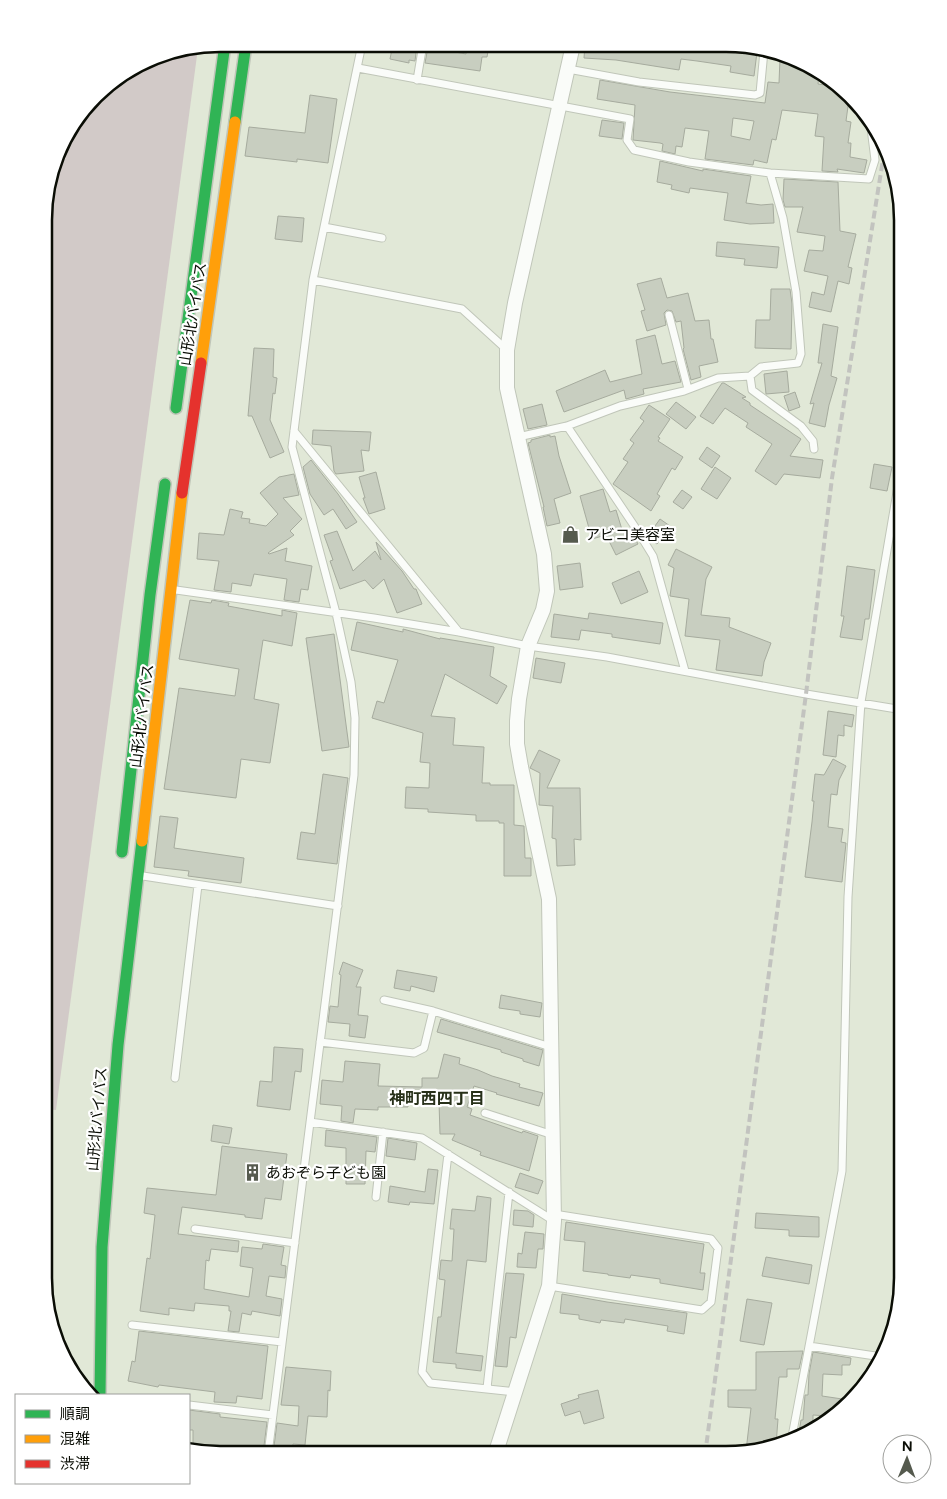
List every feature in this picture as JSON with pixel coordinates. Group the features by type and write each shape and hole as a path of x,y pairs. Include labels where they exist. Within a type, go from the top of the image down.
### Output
{"highway":[{"name":"山形北バイパス","path":"174,418 224,53"},
{"name":"山形北バイパス","path":"100,1394 102,1247 118,1045 179,518 245,53"},
{"name":"山形北バイパス","path":"121,863 150,595 166,477"}],"street":[{"path":"498,1446 549,1286 554,1217 549,899 517,744 518,699 528,646 543,610 547,590 544,554 507,388 507,350 515,303 572,52"}],"lane":[{"path":"269,1446 354,775 355,718 351,682 336,613 292,447 313,280 361,53"},
{"path":"417,80 422,53"},
{"path":"568,69 639,82 755,95 760,93 763,57"},
{"path":"358,68 630,119 627,140 634,150 689,162 770,173 869,179 875,160 872,137"},
{"path":"518,437 567,426 620,406 688,389 718,378 750,376 761,367 798,363 802,354 796,292 783,218 770,173"},
{"path":"324,227 382,238"},
{"path":"313,280 462,310 507,350"},
{"path":"669,315 688,389"},
{"path":"750,376 752,390 801,426 813,440 814,449"},
{"path":"567,426 653,556 685,671"},
{"path":"294,432 459,632"},
{"path":"793,1433 842,1171 848,897 861,702 894,510"},
{"path":"172,589 459,632 528,646 607,657 894,708"},
{"path":"137,875 338,906"},
{"path":"175,1078 198,884"},
{"path":"384,1000 434,1011 552,1048"},
{"path":"320,1042 414,1053 424,1048 434,1011"},
{"path":"485,1112 553,1135"},
{"path":"310,1122 422,1138 509,1192 554,1217 711,1239 718,1248 711,1302 702,1310 549,1286"},
{"path":"376,1197 383,1132"},
{"path":"448,1154 422,1372 430,1383 516,1392"},
{"path":"487,1388 509,1192"},
{"path":"194,1230 295,1243"},
{"path":"132,1324 282,1342"},
{"path":"809,1346 876,1355"},
{"path":"190,1405 273,1415"}],"shaded area":[{"path":"197,55 56,1110 52,1110 52,221 54,199 65,156 81,127 94,110 118,87 137,75 156,65 177,58"}],"building":[{"path":"488,52 487,57 482,57 480,71 425,63 427,53"},
{"path":"584,52 726,52 757,56 754,76 730,72 731,66 681,59 679,70 616,60 584,58"},
{"path":"391,53 416,53 415,61 409,60 409,63 390,59"},
{"path":"780,61 810,75 818,80 818,84 829,87 845,102 848,105 846,121 851,122 848,143 851,143 850,157 867,160 864,173 837,169 838,172 822,171 824,137 815,136 818,114 782,110 776,140 772,139 767,163 754,160 753,165 705,159 709,131 685,128 682,147 676,146 675,154 662,151 663,144 660,143 633,140 635,105 597,99 600,80 670,92 765,103 768,82 779,83","holes":["733,118 754,121 750,140 731,136"]},
{"path":"310,95 337,99 328,163 297,159 297,162 245,156 249,127 305,133"},
{"path":"602,120 624,123 622,139 599,136"},
{"path":"660,161 703,171 703,169 751,176 746,203 773,204 774,223 750,224 724,220 728,193 690,188 689,193 671,189 672,185 657,182"},
{"path":"784,179 838,182 840,231 856,234 848,267 852,268 849,284 838,281 831,312 809,307 812,292 824,295 828,276 804,271 809,250 823,251 825,236 797,232 803,207 785,207 783,200"},
{"path":"278,216 304,218 302,242 275,239"},
{"path":"717,242 779,247 777,268 744,265 745,259 716,256"},
{"path":"661,278 667,298 688,293 695,321 709,320 711,339 713,339 718,362 699,366 701,377 691,380 683,349 681,321 676,322 672,311 667,310 664,313 666,325 647,331 641,311 645,310 637,284"},
{"path":"771,289 790,289 792,304 791,349 755,348 756,320 770,320"},
{"path":"823,324 838,327 831,376 837,378 825,427 809,423 814,403 810,404 822,363 818,363"},
{"path":"655,335 662,364 675,361 681,382 643,389 644,394 626,399 624,390 564,412 556,391 605,370 610,382 642,374 636,340"},
{"path":"254,348 274,349 273,377 277,378 270,420 284,452 270,458 252,416 248,416"},
{"path":"787,371 789,392 766,394 764,374"},
{"path":"722,383 746,397 742,398 801,439 790,456 823,460 820,478 784,474 776,485 755,471 772,444 746,427 748,423 725,408 713,424 700,416"},
{"path":"795,392 800,407 789,411 784,396"},
{"path":"676,402 696,417 686,429 666,414"},
{"path":"542,404 547,425 528,429 523,409"},
{"path":"649,405 670,419 658,437 660,438 658,441 683,457 675,470 672,468 657,494 660,496 651,511 613,484 628,462 623,459 634,443 630,440 644,421 640,418"},
{"path":"313,430 371,432 369,451 361,450 364,471 336,474 331,446 312,444"},
{"path":"550,435 550,437 555,436 559,456 571,493 554,499 560,523 547,526 528,443 531,440"},
{"path":"707,447 720,456 712,468 699,459"},
{"path":"311,460 357,522 346,529 333,509 324,515 310,494 303,467"},
{"path":"874,464 892,467 887,491 870,488"},
{"path":"715,467 731,478 717,499 701,489"},
{"path":"376,472 385,509 369,514 363,498 365,498 359,477"},
{"path":"294,474 299,495 283,498 302,519 290,531 294,535 268,553 287,548 285,561 312,566 308,590 301,589 299,602 284,600 287,579 254,574 251,586 232,583 231,592 214,590 219,561 197,559 199,533 224,535 230,509 243,512 241,518 250,519 249,523 266,526 278,514 260,493 279,477"},
{"path":"603,489 610,512 616,510 623,533 630,529 638,544 616,555 606,535 592,539 580,496"},
{"path":"682,490 692,497 683,509 673,502"},
{"path":"660,519 670,526 657,544 647,537"},
{"path":"337,531 353,571 375,551 381,560 376,542 402,571 414,589 416,589 422,604 397,613 384,579 373,589 365,580 340,589 330,561 333,560 324,535"},
{"path":"676,549 712,567 706,579 701,615 730,618 729,627 771,643 764,662 762,676 716,670 720,640 685,636 689,599 670,596 674,568 668,565"},
{"path":"580,563 583,587 560,590 557,566"},
{"path":"847,566 875,570 869,619 865,619 862,640 840,637 844,616 841,616"},
{"path":"639,571 648,592 621,604 612,583"},
{"path":"190,600 211,603 212,600 229,603 228,606 282,616 282,610 297,613 292,646 263,640 254,699 279,704 270,763 241,759 236,798 164,789 179,688 235,696 239,669 179,659"},
{"path":"589,613 663,623 660,644 581,630 579,640 551,637 554,614 588,619"},
{"path":"357,622 403,632 403,629 440,639 494,647 490,676 507,686 497,704 445,674 431,716 455,718 453,745 484,747 482,783 514,785 514,825 524,826 525,858 531,858 531,876 504,876 504,823 499,823 499,821 476,821 476,815 428,812 428,809 405,808 406,787 429,788 430,763 420,762 423,733 372,718 377,701 384,703 398,660 351,650"},
{"path":"334,634 349,747 322,751 306,638"},
{"path":"536,658 565,663 561,683 533,678"},
{"path":"828,711 854,715 852,727 844,725 844,736 838,735 836,757 823,755"},
{"path":"539,750 560,760 547,788 580,788 581,840 574,839 575,865 557,866 556,839 552,838 553,806 539,805 540,773 530,768"},
{"path":"833,759 846,766 839,780 837,795 831,794 828,827 843,829 841,842 846,843 842,882 805,877 812,822 815,774 824,775"},
{"path":"323,774 348,778 337,864 297,859 301,832 315,834"},
{"path":"160,816 178,818 174,848 244,858 241,883 188,876 189,871 154,867"},
{"path":"343,962 363,970 356,987 361,987 358,1015 368,1016 365,1038 349,1036 350,1024 328,1022 330,1006 338,1007 341,975 339,974"},
{"path":"397,970 437,977 434,992 411,986 410,991 394,988"},
{"path":"501,995 542,1003 540,1017 520,1014 520,1011 499,1008"},
{"path":"441,1019 543,1050 539,1066 501,1052 501,1050 437,1032"},
{"path":"274,1047 303,1049 301,1072 295,1071 290,1110 257,1106 260,1081 272,1082"},
{"path":"444,1054 460,1058 459,1064 520,1084 519,1087 543,1093 539,1106 474,1086 467,1107 472,1109 470,1115 522,1133 523,1131 538,1136 529,1171 480,1155 481,1152 452,1140 455,1134 440,1134 439,1102 408,1102 408,1107 378,1107 378,1110 355,1109 353,1123 341,1121 342,1106 320,1104 322,1080 343,1082 345,1061 380,1064 378,1086 422,1087 422,1078 438,1078"},
{"path":"213,1125 232,1128 229,1144 211,1141"},
{"path":"326,1130 377,1137 375,1152 366,1151 365,1184 346,1184 346,1148 325,1146"},
{"path":"388,1138 417,1143 415,1160 386,1156"},
{"path":"222,1146 287,1154 281,1200 265,1198 262,1219 182,1207 178,1234 239,1241 238,1252 211,1249 209,1261 206,1260 204,1289 249,1297 253,1268 240,1266 242,1247 262,1249 263,1244 284,1247 281,1265 286,1266 285,1278 269,1276 266,1296 282,1299 280,1316 252,1311 251,1315 242,1313 239,1332 228,1331 231,1311 229,1311 229,1306 195,1303 194,1311 169,1308 169,1315 140,1311 147,1258 150,1259 155,1215 144,1213 147,1188 216,1195"},
{"path":"428,1169 438,1170 434,1204 410,1202 409,1205 388,1202 390,1186 425,1192"},
{"path":"520,1173 543,1181 538,1194 515,1187"},
{"path":"477,1196 491,1198 486,1262 467,1260 456,1353 483,1356 481,1371 456,1368 456,1364 433,1362 438,1317 441,1317 445,1280 439,1279 441,1260 452,1261 454,1229 450,1229 452,1209 475,1211"},
{"path":"514,1210 528,1211 534,1215 533,1227 513,1225"},
{"path":"756,1213 819,1217 819,1237 789,1236 789,1230 755,1228"},
{"path":"566,1222 704,1244 700,1273 705,1273 703,1290 660,1283 660,1279 631,1275 630,1278 583,1271 585,1242 564,1240"},
{"path":"525,1232 544,1234 543,1249 538,1249 536,1268 517,1267 518,1253 522,1254"},
{"path":"766,1257 812,1265 809,1284 762,1276"},
{"path":"506,1273 524,1274 516,1338 510,1337 507,1367 495,1366"},
{"path":"562,1294 687,1313 684,1334 667,1331 668,1326 625,1319 624,1323 601,1320 600,1323 579,1319 579,1315 560,1313"},
{"path":"747,1299 772,1303 764,1345 740,1341"},
{"path":"139,1331 268,1346 262,1399 237,1396 236,1403 214,1402 215,1392 159,1385 158,1387 128,1381 132,1361 135,1362"},
{"path":"803,1351 799,1369 787,1369 787,1377 779,1377 775,1419 778,1419 776,1439 747,1445 751,1408 728,1407 728,1390 756,1390 756,1352"},
{"path":"813,1352 851,1358 850,1365 842,1365 842,1375 823,1374 822,1396 843,1399 823,1416 813,1415 813,1422 799,1430 801,1420 803,1420 805,1395 808,1395"},
{"path":"286,1367 331,1371 327,1417 308,1416 305,1445 274,1446 277,1423 298,1426 299,1406 281,1405"},
{"path":"598,1390 604,1418 584,1424 580,1411 565,1416 561,1404 579,1398 578,1395"},
{"path":"190,1410 220,1414 220,1417 267,1422 264,1446 193,1444 193,1430 190,1430"}],"railway":[{"path":"706,1446 806,694 832,478 883,159"}],"traffic: fast":[{"path":"176,408 224,53"},
{"path":"235,122 245,53"},
{"path":"122,852 150,595 165,484"},
{"path":"100,1394 102,1247 118,1045 142,841"}],"traffic: slow":[{"path":"201,363 235,122"},
{"path":"142,841 182,493"}],"traffic: jam":[{"path":"182,493 201,363"}],"place":[{"name":"アビコ美容室","path":"571,535"},
{"name":"あおぞら子ども園","path":"252,1173"}],"district":[{"name":"神町西四丁目","path":"437,1098"}]}
